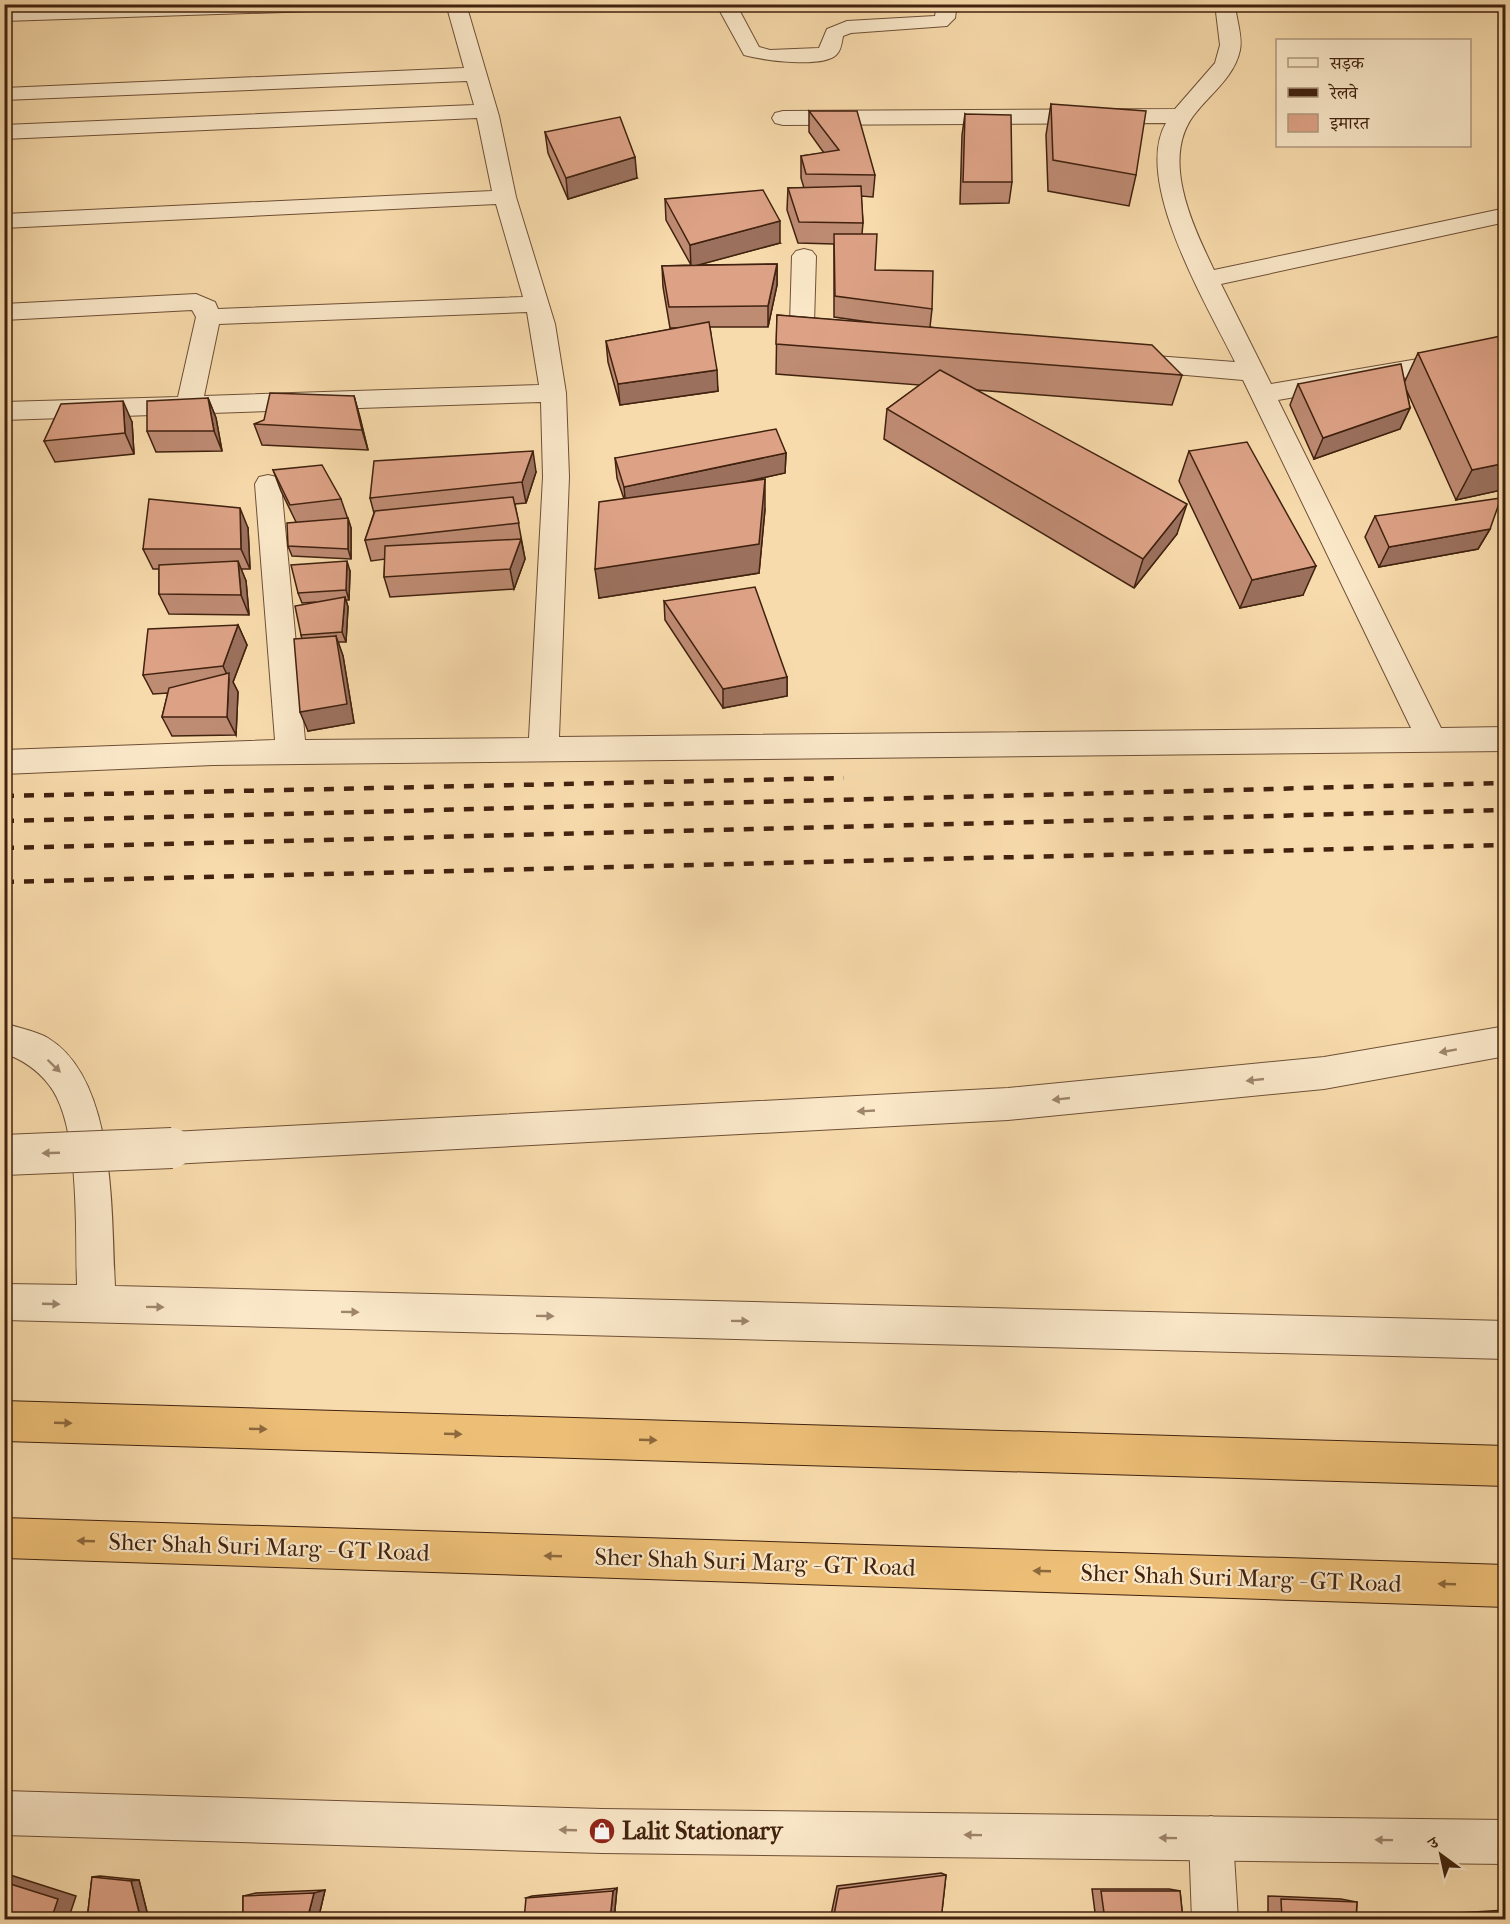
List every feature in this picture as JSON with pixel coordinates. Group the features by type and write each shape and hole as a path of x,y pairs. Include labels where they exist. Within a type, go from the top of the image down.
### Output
{"highway":[{"path":"4,1421 1506,1466"},
{"name":"Sher Shah Suri Marg - GT Road","path":"4,1538 1506,1586"}],"street":[{"path":"4,15 345,4"},
{"path":"456,4 486,111 505,197 543,324 553,393 556,477 543,749"},
{"path":"726,4 751,51 770,56 824,54 829,51 834,33 847,27 940,22 945,18 947,4"},
{"path":"1225,4 1230,48 1224,65 1179,116 1168,145 1172,184 1185,235 1432,741"},
{"path":"4,94 476,74"},
{"path":"4,132 486,111"},
{"path":"783,118 1179,116"},
{"path":"4,221 505,197"},
{"path":"1207,279 1506,214"},
{"path":"804,256 801,324 807,330 822,336 858,339"},
{"path":"4,312 196,302 206,308 208,317 189,405"},
{"path":"208,317 537,304"},
{"path":"1109,360 1258,383 1506,352"},
{"path":"4,411 553,393"},
{"path":"268,484 291,752"},
{"path":"4,762 291,752 1506,740"},
{"path":"4,1038 36,1049 62,1074 78,1105 89,1149 97,1305"},
{"path":"4,1155 1008,1104 1324,1073 1506,1041"},
{"path":"4,1302 1506,1340"},
{"path":"4,1813 602,1831 1506,1842"},
{"path":"1211,1838 1215,1920"}],"building":[{"path":"1051,104 1146,111 1136,175 1053,160"},
{"path":"809,111 857,111 875,175 806,174 801,156 839,150"},
{"path":"965,114 1011,115 1012,182 963,182"},
{"path":"620,117 635,157 566,178 545,132"},
{"path":"861,186 863,223 799,222 788,188"},
{"path":"763,190 780,221 690,245 665,199"},
{"path":"834,234 877,234 875,270 933,271 932,309 835,296"},
{"path":"777,264 768,306 669,307 662,266"},
{"path":"777,315 1152,345 1182,375 776,344"},
{"path":"709,322 717,370 618,384 606,341"},
{"path":"1506,335 1506,463 1472,470 1418,353"},
{"path":"1401,364 1410,408 1323,438 1298,384"},
{"path":"940,370 1187,504 1143,559 887,409"},
{"path":"270,393 354,396 362,430 254,424 264,420"},
{"path":"208,398 214,431 147,431 147,401"},
{"path":"123,401 125,433 44,441 61,404"},
{"path":"776,429 786,453 624,487 615,458"},
{"path":"1247,442 1316,566 1252,580 1189,451"},
{"path":"533,451 522,482 370,498 374,461"},
{"path":"322,465 341,499 290,505 273,470"},
{"path":"765,479 759,544 595,569 599,502"},
{"path":"513,497 519,523 365,540 375,511"},
{"path":"1501,498 1490,529 1389,547 1375,516"},
{"path":"149,499 240,508 241,549 143,549"},
{"path":"348,518 348,549 288,546 287,523"},
{"path":"521,539 510,569 384,577 385,546"},
{"path":"238,561 241,595 159,594 159,565"},
{"path":"347,561 346,590 298,593 291,565"},
{"path":"755,587 787,677 723,689 664,601"},
{"path":"345,597 342,632 301,635 295,606"},
{"path":"238,625 223,666 143,675 148,629"},
{"path":"336,636 347,704 300,712 294,639"},
{"path":"229,673 227,717 162,717 169,688"},
{"path":"946,1875 941,1920 833,1920 839,1889"},
{"path":"92,1877 131,1881 141,1920 87,1920"},
{"path":"4,1882 58,1899 51,1920 4,1920"},
{"path":"613,1891 610,1920 524,1920 526,1898"},
{"path":"1101,1891 1180,1891 1183,1920 1105,1920"},
{"path":"314,1893 307,1920 243,1920 243,1896"},
{"path":"1281,1899 1357,1902 1356,1920 1282,1920"},
{"path":"1506,1914 1506,1920 1477,1920 1476,1916"}],"railway":[{"path":"4,796 844,778"},
{"path":"4,821 1506,783"},
{"path":"4,848 1506,810"},
{"path":"4,882 1506,845"}],"place":[{"name":"Lalit Stationary","path":"602,1831"}]}
